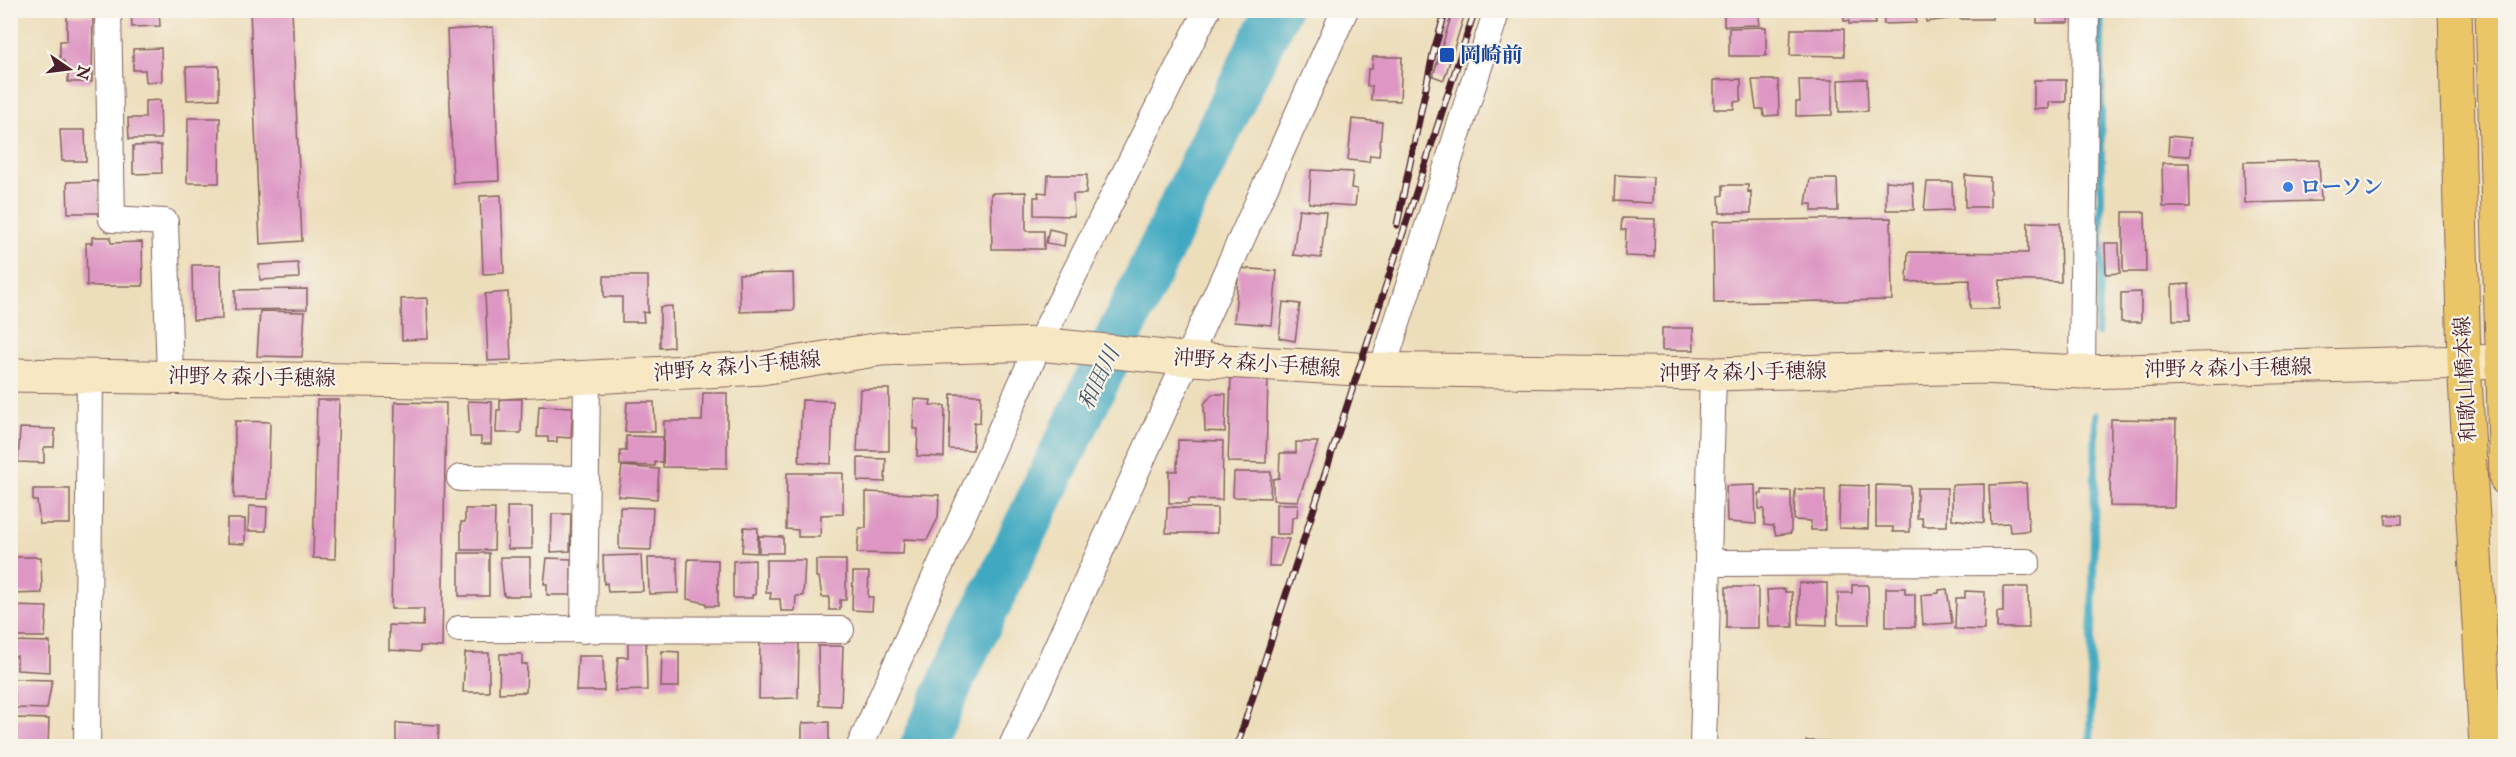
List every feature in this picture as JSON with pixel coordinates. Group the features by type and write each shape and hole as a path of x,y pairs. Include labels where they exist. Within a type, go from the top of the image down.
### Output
{"main road":[{"name":"和歌山橋本線","path":"2455,10 2464,362 2486,747"},
{"name":"和歌山橋本線","path":"2492,10 2505,479"},
{"name":"沖野々森小手穂線","path":"10,375 170,375 497,382 762,368 881,349 1048,345 1180,358 1382,370 1713,374 1982,367 2082,372 2503,361"}],"street":[{"path":"108,10 112,219 165,222 170,375"},
{"path":"860,747 1207,10"},
{"path":"1012,747 1180,358 1345,10"},
{"path":"1382,370 1497,10"},
{"path":"2082,372 2086,10"},
{"path":"1703,747 1713,374"},
{"path":"87,747 90,375"},
{"path":"584,630 587,377"},
{"path":"460,478 586,479"},
{"path":"1708,563 2027,562"},
{"path":"459,629 842,630"}],"building":[{"path":"131,10 159,10 160,26 132,27"},
{"path":"250,10 292,10 302,241 260,244"},
{"path":"1453,10 1466,10 1444,80 1433,76"},
{"path":"1724,10 1758,10 1760,25 1724,26"},
{"path":"1844,10 1875,10 1875,24 1849,24 1849,21 1844,21"},
{"path":"1883,10 1915,10 1916,23 1884,24"},
{"path":"1925,10 1954,10 1954,18 1926,22"},
{"path":"1960,10 1992,10 1992,19 1960,19"},
{"path":"2037,10 2069,10 2069,23 2037,23"},
{"path":"67,15 93,15 92,82 68,82 68,67 65,67 64,61 60,61 60,41 67,41"},
{"path":"493,27 499,181 453,183 447,30"},
{"path":"1766,27 1766,56 1729,56 1729,28"},
{"path":"1791,29 1844,29 1844,56 1790,55"},
{"path":"161,48 162,81 146,82 145,70 133,70 133,49"},
{"path":"1373,57 1402,57 1400,101 1371,100 1372,86 1367,86 1368,69 1372,69"},
{"path":"219,66 219,99 187,100 186,67"},
{"path":"1741,79 1741,101 1734,102 1734,109 1714,109 1714,80"},
{"path":"1867,79 1868,111 1839,112 1838,80"},
{"path":"1752,80 1778,80 1779,115 1764,116 1763,109 1756,109"},
{"path":"1799,80 1832,80 1832,115 1796,116 1796,102 1800,102"},
{"path":"2034,80 2066,80 2066,102 2049,102 2049,109 2034,109"},
{"path":"160,100 161,139 129,139 128,118 145,118 145,101"},
{"path":"188,118 220,118 219,183 187,183"},
{"path":"1352,119 1382,122 1379,156 1370,155 1369,162 1348,160"},
{"path":"60,130 85,130 86,161 62,161"},
{"path":"2169,136 2191,138 2190,156 2168,155"},
{"path":"161,145 162,173 133,174 133,146"},
{"path":"2319,160 2321,201 2245,203 2244,162"},
{"path":"2162,163 2189,163 2190,207 2163,207"},
{"path":"1311,170 1353,172 1351,188 1357,189 1355,206 1309,203"},
{"path":"1048,175 1087,175 1086,194 1073,194 1074,216 1034,215 1034,197 1039,197 1038,192 1047,193"},
{"path":"1615,175 1653,177 1652,203 1614,201"},
{"path":"1965,175 1990,177 1990,207 1965,207"},
{"path":"1810,179 1837,179 1838,211 1812,211 1812,204 1806,204"},
{"path":"98,181 100,213 68,213 67,182"},
{"path":"1886,181 1913,183 1914,210 1886,210"},
{"path":"1927,182 1952,182 1953,210 1924,211"},
{"path":"1723,185 1748,185 1748,192 1751,191 1751,213 1720,213 1719,196 1723,195"},
{"path":"1026,192 1026,231 1044,231 1044,249 992,249 991,193"},
{"path":"501,195 504,273 483,274 480,196"},
{"path":"1299,209 1326,212 1321,258 1293,255"},
{"path":"2123,212 2145,212 2146,272 2123,272"},
{"path":"1622,218 1655,219 1654,257 1625,256 1626,230 1621,230"},
{"path":"1891,218 1892,300 1714,303 1713,221"},
{"path":"2028,222 2060,223 2061,282 2000,280 1999,309 1970,309 1970,280 1907,282 1908,252 2028,253"},
{"path":"1049,229 1066,233 1064,246 1046,243"},
{"path":"92,237 110,237 111,243 142,242 143,286 87,286 86,243 92,243"},
{"path":"2105,243 2119,243 2120,273 2106,274"},
{"path":"298,263 299,278 260,280 259,265"},
{"path":"192,265 221,265 222,319 193,320"},
{"path":"1239,268 1277,271 1272,325 1234,322"},
{"path":"793,273 794,310 740,312 739,274"},
{"path":"604,276 648,276 648,313 643,312 644,322 622,322 622,297 604,297"},
{"path":"2189,284 2190,320 2173,320 2172,285"},
{"path":"307,289 307,309 235,310 235,290"},
{"path":"508,292 511,360 488,361 485,294"},
{"path":"2141,292 2141,322 2121,322 2121,293"},
{"path":"427,298 428,339 402,340 401,299"},
{"path":"1283,302 1300,304 1295,341 1279,338"},
{"path":"672,306 673,347 660,348 660,307"},
{"path":"260,311 305,312 302,357 257,356"},
{"path":"1662,328 1693,328 1694,350 1662,350"},
{"path":"1231,376 1268,377 1266,463 1228,462"},
{"path":"860,389 889,389 889,451 857,451"},
{"path":"703,393 727,393 727,468 663,467 664,421 702,421"},
{"path":"951,394 981,395 980,423 974,422 973,450 949,449"},
{"path":"1212,394 1226,394 1225,432 1205,431 1204,404"},
{"path":"500,399 522,399 521,433 496,433"},
{"path":"914,399 931,400 930,405 945,406 944,457 917,456 918,429 913,429"},
{"path":"317,400 339,400 335,559 313,558"},
{"path":"802,400 833,401 831,464 799,462"},
{"path":"468,401 492,402 491,444 481,444 481,437 470,437"},
{"path":"395,402 446,403 442,647 420,646 420,652 389,650 389,625 423,626 424,609 391,609"},
{"path":"627,402 654,402 655,432 625,432"},
{"path":"539,406 573,407 571,438 557,437 557,442 548,442 548,437 537,437"},
{"path":"2111,419 2176,420 2174,507 2110,506"},
{"path":"235,421 270,422 268,499 234,498"},
{"path":"20,428 55,429 54,447 44,447 44,463 18,462"},
{"path":"626,436 663,437 662,462 655,462 655,466 620,465 620,451 626,451"},
{"path":"1178,440 1223,441 1222,500 1189,499 1189,503 1169,503 1169,471 1177,471"},
{"path":"1296,442 1318,442 1298,501 1273,500 1273,479 1279,478 1280,453 1296,453"},
{"path":"858,458 886,459 885,482 858,481"},
{"path":"622,466 659,469 657,499 618,496"},
{"path":"1234,472 1271,472 1270,498 1233,497"},
{"path":"787,473 843,473 843,514 821,515 820,537 798,537 798,530 786,529"},
{"path":"2026,483 2029,531 2010,532 2009,523 1991,524 1989,485"},
{"path":"1984,484 1984,523 1952,519 1952,485"},
{"path":"1755,485 1756,524 1727,522 1726,486"},
{"path":"1840,485 1869,486 1868,529 1839,528"},
{"path":"1876,485 1910,486 1910,532 1893,532 1893,527 1876,527"},
{"path":"1917,488 1947,488 1947,526 1923,526 1922,518 1917,518"},
{"path":"33,489 70,489 70,524 40,524 37,501 33,501"},
{"path":"1795,489 1825,490 1825,530 1811,530 1811,521 1794,520"},
{"path":"1762,490 1791,491 1791,533 1776,535 1773,526 1764,525 1764,509 1759,509 1759,494 1762,494"},
{"path":"866,492 939,495 938,518 927,540 904,539 903,554 857,553 859,528 866,528"},
{"path":"1276,504 1298,504 1297,517 1292,518 1291,534 1276,534"},
{"path":"249,506 267,507 266,531 248,531"},
{"path":"507,507 532,507 532,549 508,549"},
{"path":"620,507 653,508 651,550 619,549"},
{"path":"1167,507 1217,508 1217,533 1166,533"},
{"path":"465,509 495,509 494,550 461,550 461,522 465,522"},
{"path":"552,514 571,514 570,551 551,552"},
{"path":"2386,515 2402,515 2402,524 2386,524"},
{"path":"227,519 245,519 245,544 227,543"},
{"path":"744,527 758,528 757,553 742,552"},
{"path":"759,536 783,537 783,553 759,553"},
{"path":"1270,538 1289,539 1280,566 1269,566"},
{"path":"459,553 489,553 489,596 459,596"},
{"path":"641,555 643,591 608,592 607,583 604,584 603,556"},
{"path":"12,557 41,557 42,593 12,594"},
{"path":"500,557 530,557 530,596 504,596"},
{"path":"547,558 571,559 571,595 547,595 547,584 544,584"},
{"path":"648,558 677,558 678,593 649,594"},
{"path":"688,559 718,560 718,606 706,606 706,603 687,599"},
{"path":"755,560 755,595 752,595 752,598 733,598 733,561"},
{"path":"766,560 805,560 803,596 796,596 795,611 781,611 780,599 770,599 771,593 766,593"},
{"path":"816,560 846,560 846,600 840,600 840,610 829,610 829,597 822,597 819,577 816,577"},
{"path":"853,572 869,572 868,597 873,597 872,611 852,610"},
{"path":"1799,583 1827,583 1827,625 1799,624"},
{"path":"1852,585 1868,585 1869,624 1838,624 1838,593 1852,593"},
{"path":"1726,587 1758,587 1758,628 1726,628"},
{"path":"2003,587 2028,587 2029,628 1997,628 1997,612 2003,612"},
{"path":"1886,588 1905,588 1905,594 1915,594 1915,627 1886,627"},
{"path":"1785,589 1785,592 1792,592 1793,627 1769,627 1767,590"},
{"path":"1947,589 1952,623 1923,625 1921,595 1939,593 1939,590"},
{"path":"1965,591 1985,592 1984,630 1955,629 1956,598 1965,598"},
{"path":"10,606 47,607 45,637 10,637"},
{"path":"10,641 50,642 50,672 17,670 17,656 10,656"},
{"path":"760,641 799,643 798,698 759,699"},
{"path":"628,642 646,642 647,690 615,691 618,657 628,657"},
{"path":"818,646 843,646 841,706 819,705"},
{"path":"662,651 679,652 679,687 661,687"},
{"path":"465,653 489,653 489,692 463,692"},
{"path":"500,654 522,654 522,664 527,664 526,692 499,693"},
{"path":"578,656 603,656 604,691 576,691"},
{"path":"10,679 52,680 47,709 15,708 15,694 10,694"},
{"path":"14,718 49,719 48,746 10,746"},
{"path":"829,722 829,743 802,743 802,723"},
{"path":"396,723 439,725 438,746 396,746"},
{"path":"1806,741 1828,741 1828,746 1806,746"},
{"path":"1783,744 1783,746 1766,746 1766,745"}],"waterway":[{"name":"和田川","path":"923,746 955,673 1277,10"},
{"path":"2097,333 2101,272 2101,10"},
{"path":"2090,746 2096,415"}],"railway":[{"path":"1397,225 1433,54 1446,10"},
{"path":"1237,746 1475,10"}],"place":[{"name":"岡崎前","path":"1447,55"},
{"name":"ローソン","path":"2288,187"}]}
